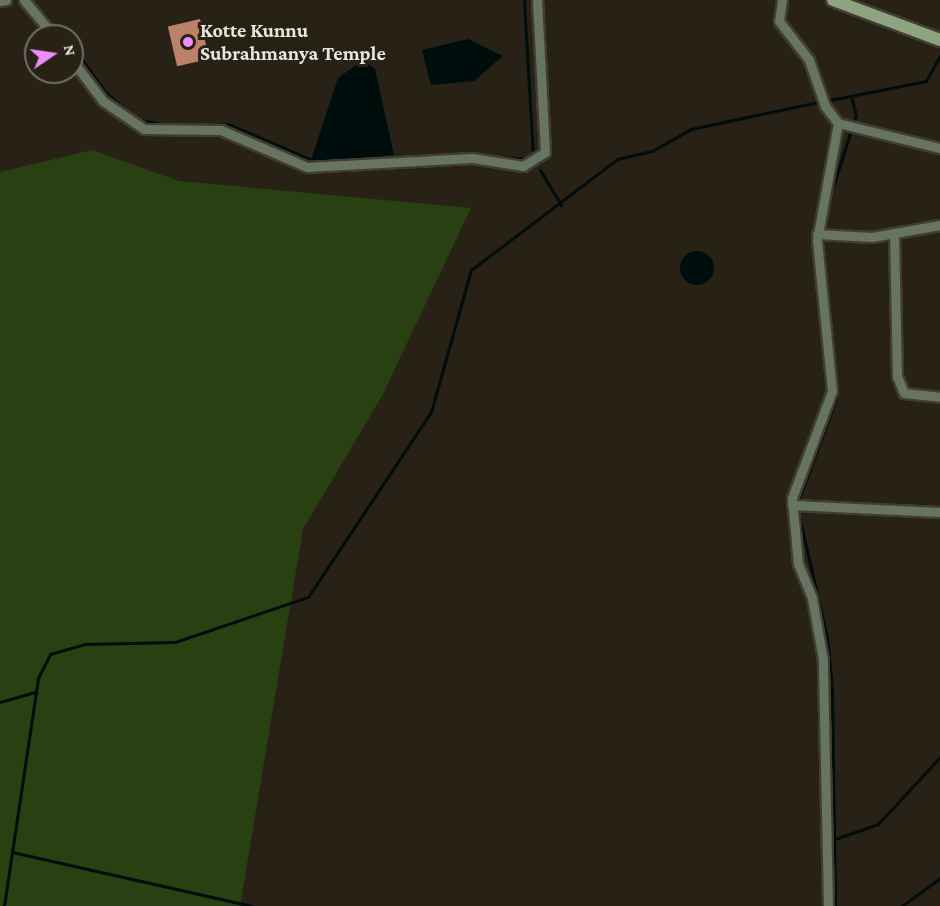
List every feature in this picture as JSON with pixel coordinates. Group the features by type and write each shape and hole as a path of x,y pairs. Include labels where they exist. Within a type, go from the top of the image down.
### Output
{"main road":[{"path":"833,0 936,38"}],"street":[{"path":"0,1 6,0"},
{"path":"24,0 44,24"},
{"path":"84,76 103,101 144,129 221,130 307,167 472,158 523,166 545,152 537,0"},
{"path":"782,0 779,21 809,60 825,106 843,125 860,131 940,148"},
{"path":"828,906 823,660 812,598 798,564 794,505 832,391 820,235 843,125"},
{"path":"820,235 894,233 940,225"},
{"path":"894,233 897,376 904,393 940,397"},
{"path":"794,505 940,512"}],"green space":[{"path":"92,150 179,181 471,208 382,396 303,529 240,906 0,906 0,172"}],"shaded area":[{"path":"468,39 503,56 474,81 431,85 422,50"},
{"path":"363,60 375,69 394,155 310,163 338,78"},
{"path":"697,251 709,256 714,268 709,280 697,285 685,280 680,268 685,256"}],"building":[{"name":"Kotte Kunnu Subrahmanya Temple","path":"200,19 209,59 177,66 168,26"}],"waterway":[{"path":"31,0 52,24"},
{"path":"524,0 533,157"},
{"path":"830,100 926,81 940,56"},
{"path":"84,63 106,93 137,119 165,125"},
{"path":"822,247 828,202 856,115 851,96"},
{"path":"4,906 38,678 50,654 85,644 175,642 308,597 431,412 471,270 617,159 652,151 691,129 818,102"},
{"path":"212,126 228,124 314,161"},
{"path":"488,156 529,159"},
{"path":"540,170 561,205"},
{"path":"826,289 836,399 800,496 799,516 827,637 832,690 835,906"},
{"path":"0,702 36,692"},
{"path":"835,839 878,824 940,757"},
{"path":"12,852 252,906"},
{"path":"902,906 940,878"}],"place":[{"name":"Kotte Kunnu Subrahmanya Temple","path":"188,42"}]}
